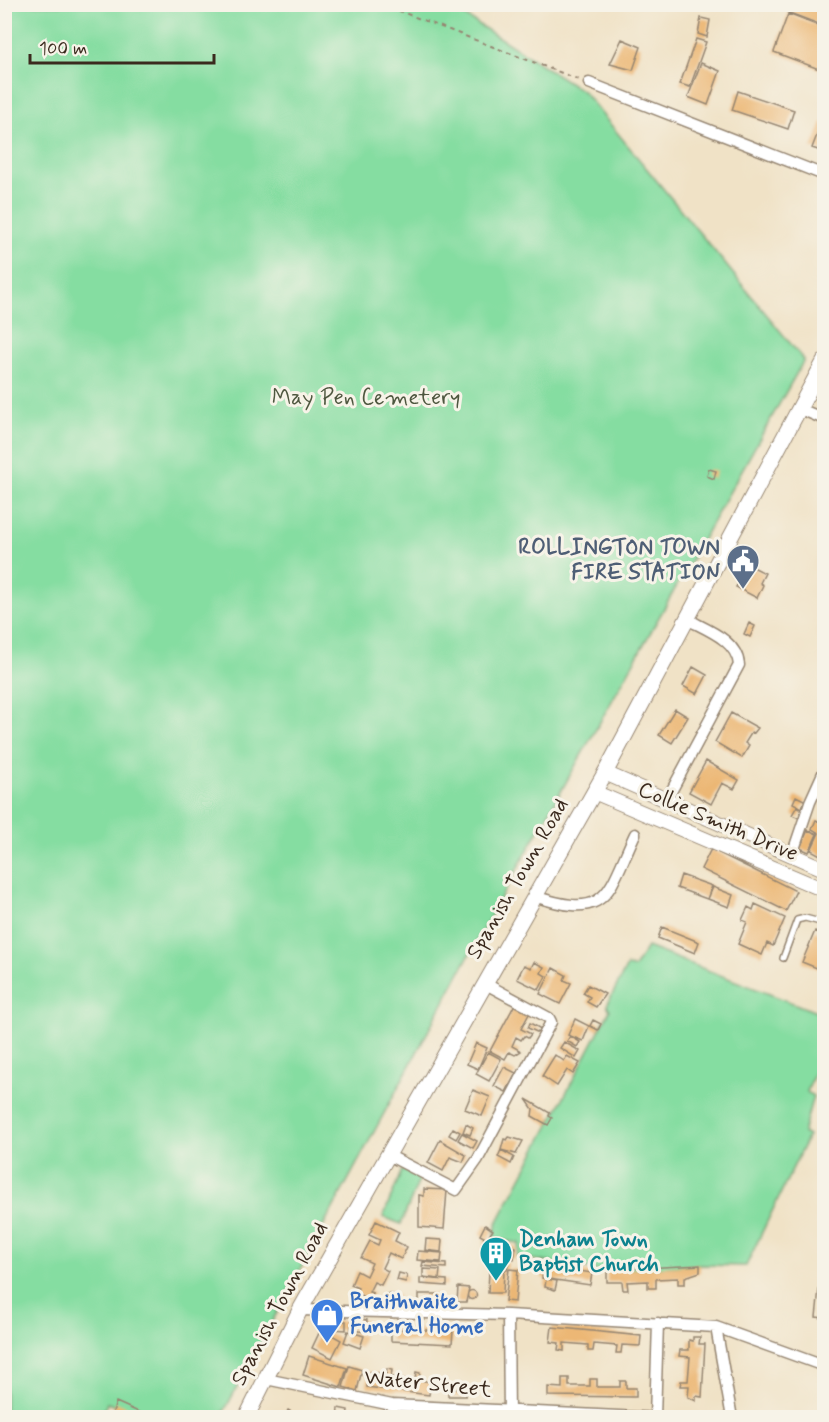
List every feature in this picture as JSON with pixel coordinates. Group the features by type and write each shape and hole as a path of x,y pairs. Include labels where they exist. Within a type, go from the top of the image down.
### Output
{"main road":[{"name":"Spanish Town Road","path":"246,1418 300,1311 605,773 798,408 825,362"}],"street":[{"path":"589,83 825,175"},
{"path":"798,408 825,419"},
{"path":"666,801 739,665 738,652 732,645 687,619"},
{"path":"792,855 810,802 825,771"},
{"name":"Collie Smith Drive","path":"605,773 825,869"},
{"name":"Collie Smith Drive","path":"594,792 825,890"},
{"path":"534,896 552,902 580,906 598,902 608,894 635,834"},
{"path":"388,1155 456,1190 483,1149 551,1022 549,1018 484,983"},
{"path":"300,1311 508,1315 716,1327 825,1366"},
{"path":"508,1315 509,1415"},
{"path":"657,1417 658,1323"},
{"path":"716,1327 732,1418"},
{"name":"Water Street","path":"266,1379 392,1405 509,1415 657,1417"}],"lane":[{"path":"783,958 797,920 805,918 825,923"}],"path":[{"path":"381,4 589,83"}],"green space":[{"name":"May Pen Cemetery","path":"5,5 448,5 583,91 804,360 476,942 221,1417 146,1417 107,1403 102,1417 5,1418"},
{"path":"647,947 824,1015 824,1048 807,1092 813,1096 803,1133 808,1136 746,1266 700,1265 600,1271 517,1257 519,1243 496,1240 494,1236 497,1223 610,1010 607,1005 627,966 634,968"},
{"path":"402,1170 420,1178 401,1224 383,1217"}],"building":[{"path":"790,4 824,4 824,26 787,12"},
{"path":"788,14 824,28 824,71 774,52"},
{"path":"701,18 710,20 707,37 698,34"},
{"path":"622,39 641,47 633,70 610,64"},
{"path":"696,39 706,42 690,87 680,84"},
{"path":"701,63 720,71 708,105 688,97"},
{"path":"738,91 794,110 788,129 732,110"},
{"path":"822,122 824,123 824,152 812,148"},
{"path":"709,469 716,471 714,479 707,476"},
{"path":"749,565 765,573 757,598 736,587"},
{"path":"749,623 755,626 750,637 744,634"},
{"path":"693,667 707,675 697,694 683,686"},
{"path":"675,709 688,717 672,743 659,735"},
{"path":"731,713 758,728 754,733 752,732 745,743 749,746 742,758 715,742"},
{"path":"706,761 739,780 734,789 722,783 711,804 689,792"},
{"path":"796,796 806,801 802,808 793,803"},
{"path":"797,806 803,810 799,818 792,815"},
{"path":"816,820 824,824 824,857 811,850 819,833 812,829"},
{"path":"808,830 817,834 809,852 800,848"},
{"path":"711,849 796,891 786,911 701,869"},
{"path":"681,875 712,886 707,899 677,888"},
{"path":"713,887 733,895 729,907 708,899"},
{"path":"755,904 785,918 773,946 767,943 762,955 738,944 747,922 742,920 748,907 753,910"},
{"path":"662,927 699,942 695,953 658,938"},
{"path":"815,931 824,935 824,971 802,962"},
{"path":"534,962 544,967 541,973 546,976 539,990 517,979 524,965 531,968"},
{"path":"553,968 566,975 564,980 571,983 560,1004 540,994"},
{"path":"588,985 605,994 596,1007 587,1002 590,997 583,993"},
{"path":"515,1004 530,1012 521,1029 531,1034 528,1038 524,1036 521,1040 516,1037 512,1046 521,1051 515,1055 509,1052 505,1059 490,1051"},
{"path":"575,1019 589,1026 583,1041 568,1035"},
{"path":"593,1020 601,1024 598,1030 590,1026"},
{"path":"530,1023 541,1029 539,1033 528,1028"},
{"path":"570,1036 580,1042 577,1047 567,1041"},
{"path":"564,1042 580,1051 576,1058 560,1048"},
{"path":"476,1043 487,1048 478,1069 467,1064"},
{"path":"488,1052 501,1059 489,1081 476,1074"},
{"path":"555,1055 564,1061 567,1056 580,1063 573,1074 567,1070 557,1086 542,1076"},
{"path":"504,1067 516,1073 506,1092 494,1086"},
{"path":"473,1090 490,1097 482,1116 465,1109"},
{"path":"526,1099 550,1113 549,1116 552,1118 548,1125 532,1116 533,1109"},
{"path":"466,1124 473,1128 470,1135 463,1132"},
{"path":"453,1128 460,1132 456,1139 449,1135"},
{"path":"462,1133 477,1141 473,1148 458,1140"},
{"path":"509,1137 523,1141 516,1154 501,1150 504,1139 507,1140"},
{"path":"440,1140 466,1155 463,1162 450,1157 443,1171 428,1163"},
{"path":"501,1150 514,1157 511,1164 498,1157"},
{"path":"424,1189 447,1190 444,1229 419,1227 419,1195 424,1196"},
{"path":"376,1221 399,1232 395,1241 407,1247 401,1259 389,1253 382,1268 388,1271 381,1285 374,1282 369,1292 373,1293 370,1300 356,1293 358,1288 351,1285 357,1271 366,1276 372,1263 361,1258 370,1241 378,1245 380,1240 369,1235"},
{"path":"485,1225 493,1230 487,1239 480,1235"},
{"path":"426,1239 442,1240 441,1252 425,1250"},
{"path":"484,1239 492,1240 490,1253 483,1253"},
{"path":"494,1243 516,1247 514,1259 492,1255"},
{"path":"418,1251 442,1253 441,1262 417,1260"},
{"path":"824,1252 824,1318 816,1317"},
{"path":"490,1261 508,1263 507,1270 490,1269"},
{"path":"423,1262 446,1264 446,1268 422,1266"},
{"path":"544,1265 592,1273 590,1285 542,1278"},
{"path":"700,1265 700,1272 685,1277 685,1284 678,1284 678,1278 656,1279 656,1288 648,1288 648,1281 627,1282 628,1290 623,1290 622,1282 607,1282 607,1270"},
{"path":"423,1269 440,1270 439,1279 423,1277"},
{"path":"509,1269 518,1270 515,1302 505,1301"},
{"name":"Denham Town Baptist Church","path":"489,1270 504,1271 503,1293 488,1293"},
{"path":"399,1273 407,1275 406,1282 397,1280"},
{"path":"420,1278 447,1280 447,1286 420,1284"},
{"path":"546,1279 557,1281 555,1290 545,1287"},
{"path":"458,1287 469,1288 466,1302 457,1302"},
{"path":"472,1291 476,1295 472,1299 468,1295"},
{"path":"387,1294 398,1295 397,1305 386,1304"},
{"path":"419,1294 438,1294 438,1304 419,1304"},
{"path":"352,1318 367,1320 366,1332 351,1330"},
{"path":"333,1321 346,1321 346,1330 333,1329"},
{"path":"552,1327 641,1336 640,1346 622,1345 621,1353 616,1353 617,1346 594,1344 593,1351 588,1351 588,1345 564,1343 564,1351 558,1350 559,1343 550,1342"},
{"name":"Braithwaite Funeral Home","path":"321,1329 341,1340 332,1358 312,1348"},
{"path":"391,1329 453,1331 452,1344 391,1341"},
{"path":"348,1331 364,1336 360,1348 344,1342"},
{"path":"693,1337 700,1337 699,1344 705,1344 702,1397 696,1396 696,1401 688,1397 689,1386 680,1386 681,1381 688,1381 690,1357 679,1356 680,1350 689,1350 689,1340 693,1341"},
{"path":"309,1356 347,1368 341,1387 303,1375"},
{"path":"349,1366 362,1370 357,1391 343,1387"},
{"path":"387,1369 392,1370 391,1377 415,1380 416,1372 420,1373 419,1380 431,1382 429,1395 367,1387 369,1372 386,1374"},
{"path":"562,1378 569,1378 569,1386 590,1386 590,1379 597,1379 597,1387 620,1387 620,1381 626,1381 626,1388 636,1388 636,1397 548,1396 548,1387 562,1388"},
{"path":"448,1389 467,1389 466,1396 448,1396"},
{"path":"116,1402 152,1418 111,1418"},
{"path":"338,1408 348,1410 347,1418 337,1418"},
{"path":"288,1410 301,1418 284,1418"}],"place":[{"name":"ROLLINGTON TOWN FIRE STATION","path":"743,590"},
{"name":"Denham Town Baptist Church","path":"496,1282"},
{"name":"Braithwaite Funeral Home","path":"327,1344"}]}
